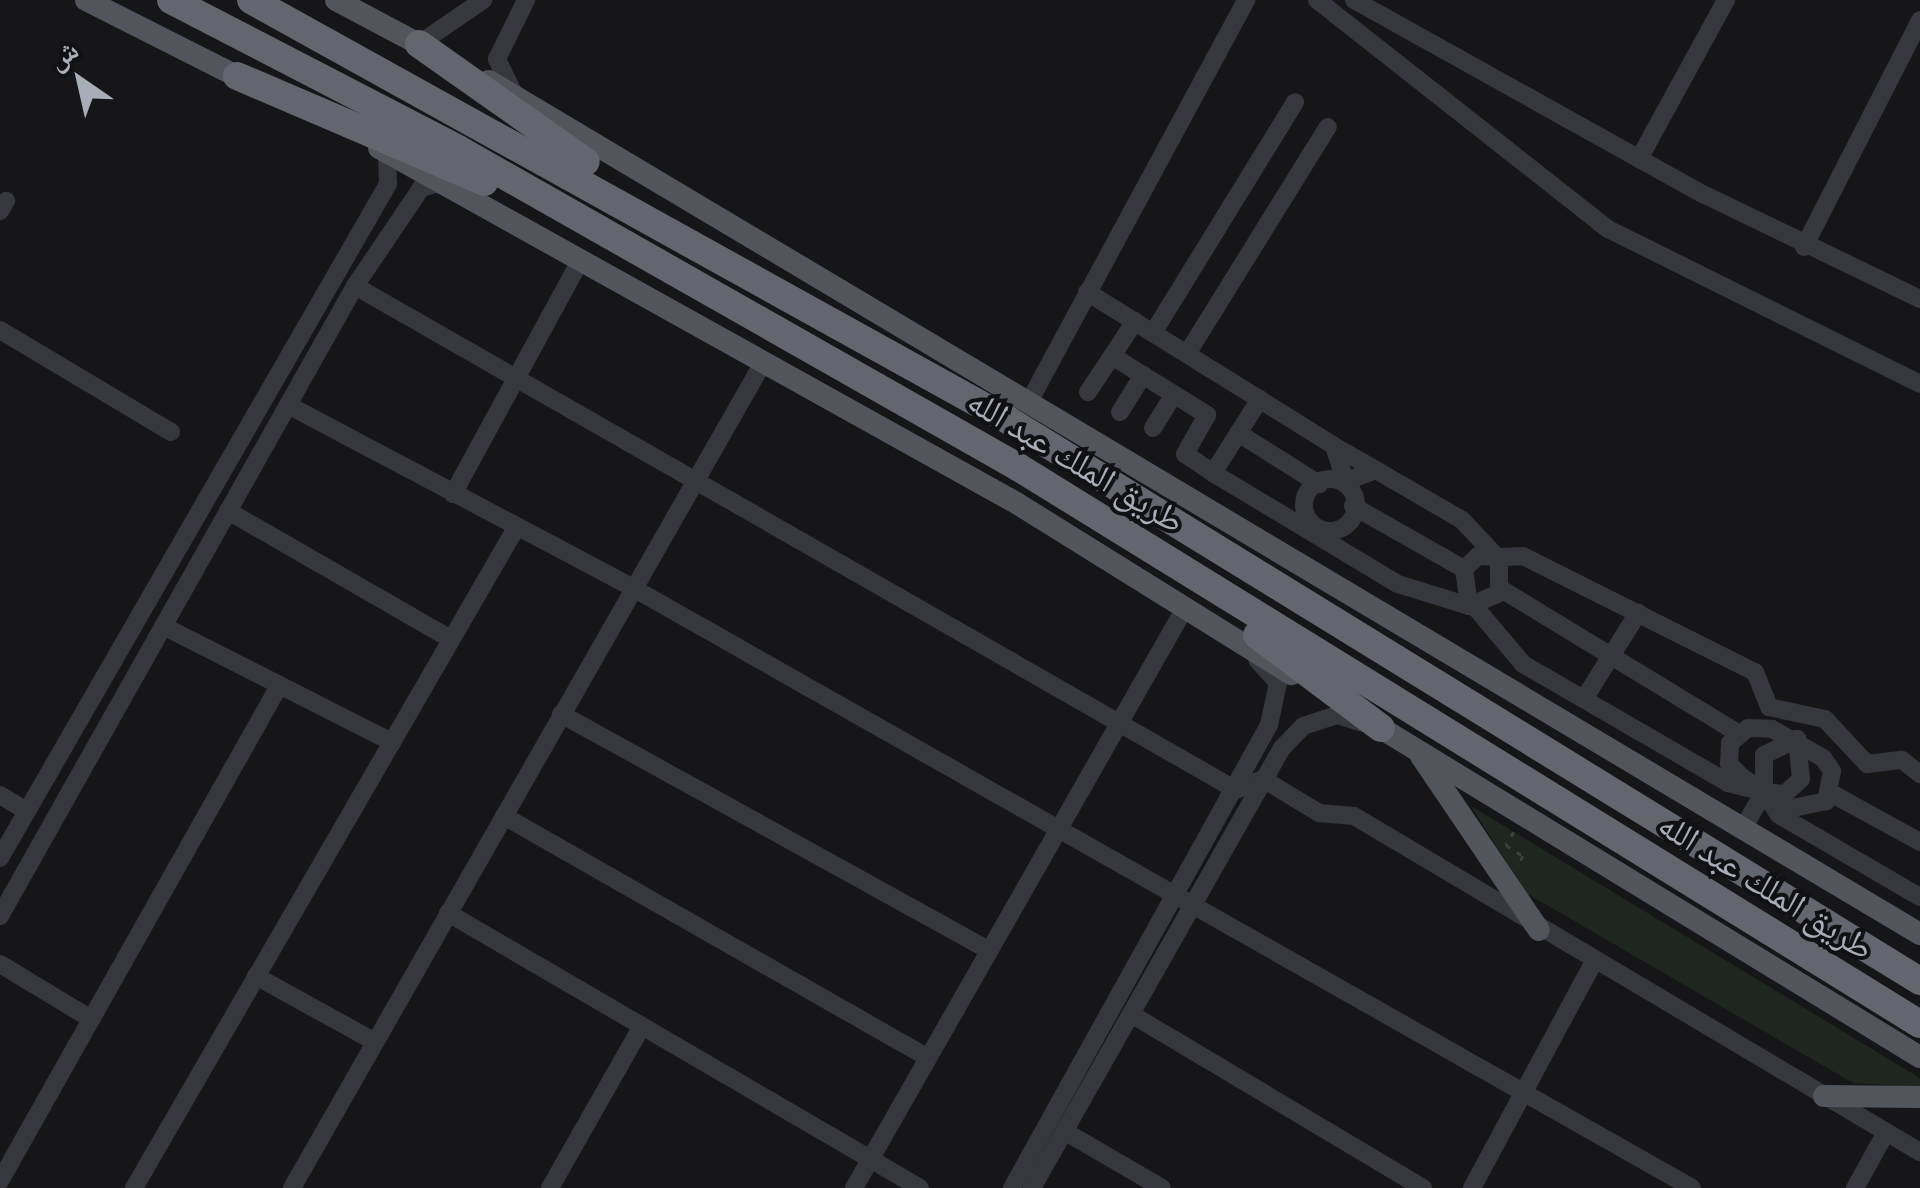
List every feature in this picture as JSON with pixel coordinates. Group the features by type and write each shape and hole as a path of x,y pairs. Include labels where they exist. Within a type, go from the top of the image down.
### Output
{"highway":[{"name":"طريق الملك عبد الله","path":"170,0 1018,467 1920,1024"},
{"name":"طريق الملك عبد الله","path":"250,0 702,244 1008,420 1920,981"},
{"path":"419,44 702,244"},
{"path":"237,76 578,222"},
{"path":"1018,467 1381,728"}],"main road":[{"path":"86,0 387,152"},
{"name":"طريق الملك عبد الله","path":"336,0 514,94 1745,825 1920,934"},
{"name":"طريق الملك عبد الله","path":"387,152 764,361 1186,608 1920,1056"},
{"path":"1416,748 1539,930"},
{"path":"1824,1096 1920,1097"}],"street":[{"path":"419,44 483,0"},
{"path":"514,94 497,59 526,0"},
{"path":"1030,400 1246,0"},
{"path":"1317,0 1608,229 1920,384"},
{"path":"1354,0 1639,160 1804,247 1920,299"},
{"path":"1639,160 1726,0"},
{"path":"1804,247 1920,20"},
{"path":"1153,332 1294,102"},
{"path":"1188,354 1328,127"},
{"path":"0,858 388,184 387,152"},
{"path":"0,916 354,286 421,188 439,183"},
{"path":"452,494 580,261"},
{"path":"354,286 1236,790 1264,780"},
{"path":"1087,292 1334,446 1462,520 1496,556 1500,589"},
{"path":"1088,392 1135,321"},
{"path":"0,330 172,432"},
{"path":"1112,356 1207,415 1185,454 1398,584 1472,607 1524,664 1728,784 1785,794 1801,779 1797,739"},
{"path":"292,1188 764,361"},
{"path":"1120,412 1143,375"},
{"path":"1153,428 1174,394"},
{"path":"1214,473 1260,399"},
{"path":"288,405 633,588 1183,904 1526,1089 1692,1188"},
{"path":"1238,433 1320,484 1376,470"},
{"path":"1316,533 1343,524 1353,506 1334,446"},
{"path":"1316,533 1307,510 1320,484"},
{"path":"1353,506 1464,569 1472,607"},
{"path":"228,510 451,639"},
{"path":"134,1188 516,528"},
{"path":"1464,569 1496,556 1523,556 1755,672 1770,707 1825,720 1866,764 1902,760 1920,774"},
{"path":"1472,607 1500,589"},
{"path":"1500,589 1736,732 1772,728 1797,739 1832,772 1831,793 1812,810 1764,792 1729,764 1736,732"},
{"path":"854,1188 1186,608"},
{"path":"1584,699 1638,613"},
{"path":"163,626 392,742"},
{"path":"1032,1188 1131,1014 1278,705 1278,683 1237,642"},
{"path":"0,1180 279,686"},
{"path":"562,714 989,950"},
{"path":"1012,1188 1183,904 1303,726 1337,714 1381,728"},
{"path":"1745,825 1764,792 1764,755 1797,739"},
{"path":"1264,780 1320,813 1354,816 1593,963 1920,1152"},
{"path":"1764,792 1779,815 1920,898"},
{"path":"1831,793 1920,842"},
{"path":"0,795 27,811"},
{"path":"504,816 928,1058"},
{"path":"448,913 920,1188"},
{"path":"1472,1188 1593,963"},
{"path":"0,964 91,1019"},
{"path":"256,976 375,1042"},
{"path":"1131,1014 1423,1188"},
{"path":"550,1188 642,1026"},
{"path":"1064,1131 1162,1188"},
{"path":"1856,1188 1886,1132"}],"path":[{"path":"1506,845 1523,856"}],"shaded area":[{"path":"1471,806 1920,1078 1920,1087 1853,1083 1526,893"}]}
